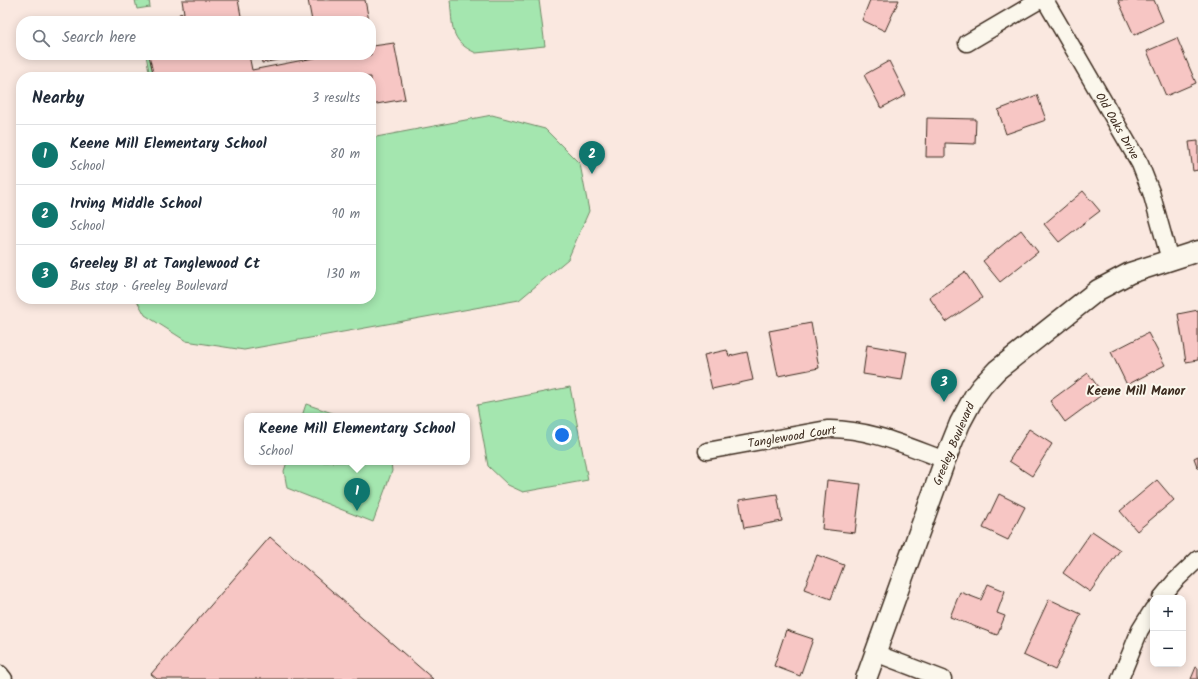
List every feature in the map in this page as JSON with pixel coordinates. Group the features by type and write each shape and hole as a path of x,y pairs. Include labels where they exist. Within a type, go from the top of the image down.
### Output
{"street":[{"path":"967,43 1040,0"},
{"name":"Old Oaks Drive","path":"1045,0 1140,164 1151,192 1170,260"},
{"name":"Greeley Boulevard","path":"866,679 945,460 974,397 997,370 1098,290 1130,273 1198,252"},
{"name":"Tanglewood Court","path":"707,452 827,429 840,429 861,432 945,460"},
{"path":"1163,595 1175,581 1198,559"},
{"path":"1120,679 1140,630 1150,614"},
{"path":"875,653 943,679"},
{"path":"0,674 4,679"}],"green space":[{"path":"135,0 149,0 150,7 137,9"},
{"path":"450,0 539,0 545,46 476,53 461,43 454,32"},
{"path":"147,60 150,60 153,72 149,72"},
{"path":"492,115 545,129 580,164 589,211 568,259 519,300 244,350 186,341 145,315 139,304 376,304 376,137"},
{"path":"570,387 588,480 523,492 508,485 488,466 477,405"},
{"path":"306,404 332,413 303,413"},
{"path":"286,465 391,465 392,471 373,522 287,488 284,471"}],"building":[{"path":"182,0 238,0 241,16 179,16 179,14 184,13"},
{"path":"308,0 365,0 368,16 311,16"},
{"path":"870,0 899,0 885,31 862,20"},
{"path":"1118,0 1154,0 1163,21 1134,35"},
{"path":"1177,38 1196,83 1166,96 1147,51"},
{"path":"394,43 405,99 376,104 376,72 153,72 150,60 250,60 252,70 304,60 376,60 376,46"},
{"path":"262,60 278,60 262,63"},
{"path":"889,61 906,95 881,108 864,75"},
{"path":"1037,95 1046,120 1006,134 998,110"},
{"path":"927,118 976,119 975,144 945,143 945,157 926,157"},
{"path":"1198,141 1198,170 1193,171 1189,142"},
{"path":"1083,191 1100,211 1059,242 1044,224"},
{"path":"1021,230 1038,252 1000,282 983,261"},
{"path":"965,272 982,298 946,322 929,297"},
{"path":"1198,310 1198,360 1186,362 1178,314"},
{"path":"811,323 819,368 778,376 769,331"},
{"path":"1148,333 1165,365 1127,385 1111,352"},
{"path":"867,345 907,352 902,380 863,374"},
{"path":"727,350 729,356 747,352 753,380 712,389 704,355"},
{"path":"1088,373 1103,394 1065,422 1050,401"},
{"path":"1029,429 1052,444 1032,476 1009,461"},
{"path":"1198,456 1198,469 1194,458"},
{"path":"827,480 861,484 855,533 822,529"},
{"path":"1157,480 1174,500 1137,531 1120,511"},
{"path":"777,494 782,521 744,528 739,500"},
{"path":"999,494 1025,507 1008,540 983,528"},
{"path":"1092,531 1120,550 1090,592 1063,573"},
{"path":"270,537 433,679 157,679 151,674"},
{"path":"817,555 844,565 831,599 804,589"},
{"path":"988,584 1005,591 997,613 1005,616 997,635 950,617 960,592 981,600"},
{"path":"1049,599 1081,614 1055,670 1023,655"},
{"path":"786,630 813,639 800,676 774,666"},
{"path":"1196,667 1198,668 1198,679 1191,679"}],"place":[{"name":"Irving Middle School","path":"592,174"},
{"name":"Greeley Bl at Tanglewood Ct","path":"944,402"},
{"name":"Keene Mill Elementary School","path":"357,511"}],"district":[{"name":"Keene Mill Manor","path":"1136,391"}]}
